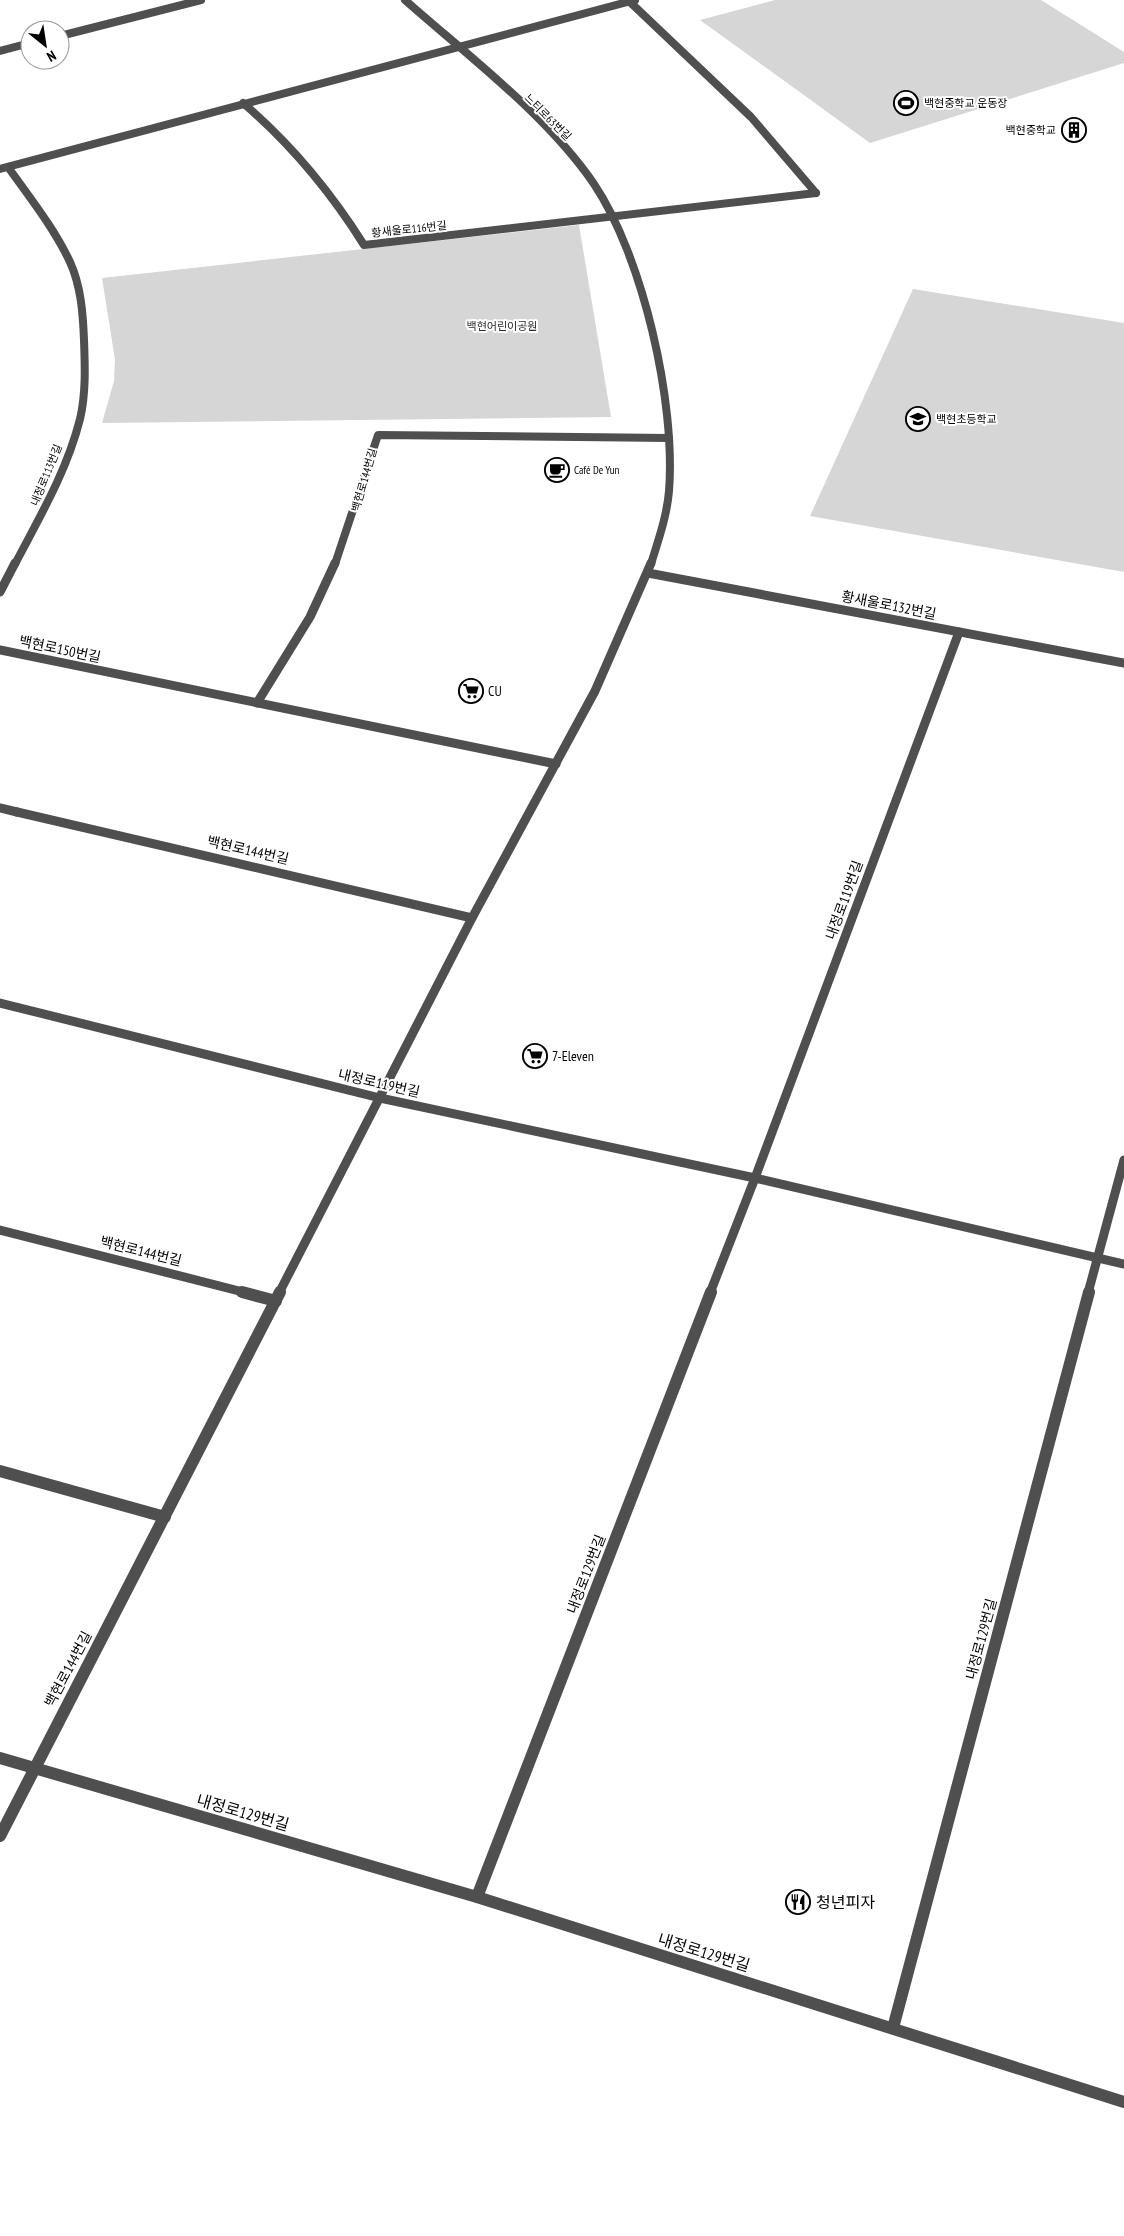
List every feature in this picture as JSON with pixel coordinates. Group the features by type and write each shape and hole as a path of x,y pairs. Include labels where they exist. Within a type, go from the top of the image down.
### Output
{"street":[{"path":"70,33 202,0"},
{"name":"느티로63번길","path":"405,0 456,47 514,96 568,151 593,182 614,218 638,278"},
{"path":"0,169 633,1 776,140 816,193 614,218"},
{"path":"0,51 20,46"},
{"name":"황새울로116번길","path":"243,103 276,130 326,186 364,245 614,218"},
{"name":"내정로113번길","path":"0,592 56,488 80,418 84,357 80,299 71,264 58,238 8,167"},
{"name":"백현로144번길","path":"0,1836 472,918 595,691 648,574 663,524 669,492 668,438 655,346 638,278"},
{"name":"백현로144번길","path":"257,703 316,606 327,582 354,516 378,435 668,438"},
{"name":"황새울로132번길","path":"648,574 1124,663"},
{"name":"내정로119번길","path":"755,1178 959,632"},
{"name":"백현로150번길","path":"0,650 257,703"},
{"path":"257,703 556,764"},
{"name":"백현로144번길","path":"0,808 472,918"},
{"name":"내정로119번길","path":"0,1003 380,1098 755,1178 1124,1264"},
{"path":"1098,1258 1124,1160"},
{"name":"내정로129번길","path":"477,1897 755,1178"},
{"name":"백현로144번길","path":"0,1230 276,1301"},
{"name":"내정로129번길","path":"893,2028 1098,1258"},
{"path":"0,1471 165,1517"},
{"name":"내정로129번길","path":"0,1758 477,1897 1124,2102"}],"green space":[{"name":"백현중학교 운동장","path":"775,0 1041,0 1124,52 1124,63 870,143 700,20"},
{"name":"백현어린이공원","path":"579,225 611,417 102,423 114,381 115,360 102,278"},
{"path":"913,289 1124,323 1124,572 810,516"}],"place":[{"name":"백현중학교 운동장","path":"906,103"},
{"name":"백현중학교","path":"1074,130"},
{"name":"백현초등학교","path":"918,419"},
{"name":"Café De Yun","path":"557,470"},
{"name":"CU","path":"471,691"},
{"name":"7-Eleven","path":"535,1056"},
{"name":"청년피자","path":"798,1902"}]}
